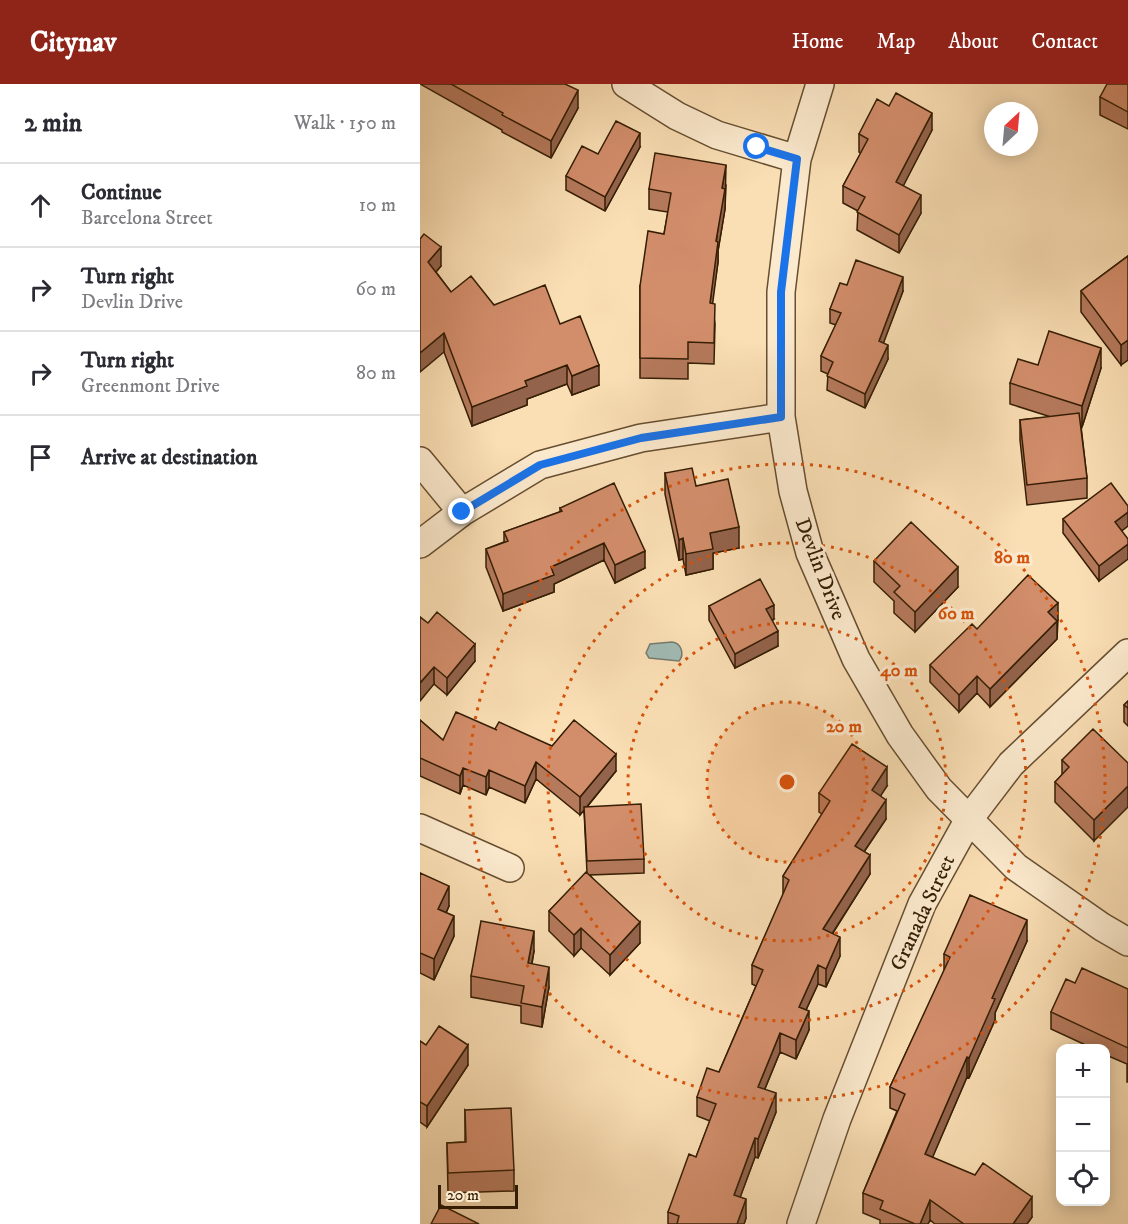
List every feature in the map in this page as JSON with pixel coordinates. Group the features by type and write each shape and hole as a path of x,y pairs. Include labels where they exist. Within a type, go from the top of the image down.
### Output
{"street":[{"path":"626,84 677,116 717,135 797,159"},
{"name":"Devlin Drive","path":"820,84 797,159 781,292 781,417 793,491 810,553 856,658 900,735 939,789 1016,867 1102,927 1128,942"},
{"path":"420,544 462,512 540,465 641,438 781,417"},
{"path":"420,461 462,512"},
{"name":"Granada Street","path":"801,1224 837,1119 922,904 969,819 1011,764 1128,653"},
{"path":"420,828 510,868"}],"water":[{"path":"672,642 678,644 681,649 682,655 679,661 649,658 646,653 650,644"}],"building":[{"path":"451,84 565,84 578,90 551,141"},
{"path":"1107,84 1128,84 1128,112 1100,97"},
{"path":"896,93 932,113 896,182 921,195 899,235 857,212 865,197 843,186 868,139 859,134 877,99 889,106"},
{"path":"616,121 640,133 605,197 566,176 582,146 598,154"},
{"path":"655,153 726,165 710,303 715,304 714,343 688,342 688,359 640,358 640,286 648,231 664,234 671,193 649,189"},
{"path":"424,234 441,247 428,262 451,292 471,276 494,305 545,285 560,324 580,316 599,365 572,376 567,365 525,381 527,386 472,407 444,333 420,353 420,239"},
{"path":"1128,256 1128,340 1121,345 1081,291"},
{"path":"856,260 903,277 879,341 888,345 865,394 827,376 833,362 821,356 841,313 830,309 840,283 847,285"},
{"path":"1049,331 1101,348 1082,406 1010,383 1018,359 1038,365"},
{"path":"1079,413 1087,478 1027,485 1020,420"},
{"path":"692,468 696,486 728,479 739,527 710,533 713,549 686,554 683,538 679,540 665,473"},
{"path":"614,483 645,551 615,565 604,543 551,567 554,575 503,594 486,549 508,541 504,532 562,511 560,508"},
{"path":"1111,483 1128,506 1128,512 1115,522 1128,539 1128,544 1099,566 1063,519"},
{"path":"911,522 958,567 915,612 894,592 900,586 874,561"},
{"path":"1028,575 1058,603 1048,612 1057,621 990,689 977,676 959,695 930,665 972,624 977,629"},
{"path":"760,579 774,605 766,609 778,631 735,654 709,606"},
{"path":"437,612 475,644 447,678 434,667 420,683 420,617 428,623"},
{"path":"456,712 497,730 495,729 499,722 552,746 574,720 616,754 580,797 536,762 525,786 489,770 486,777 463,768 460,776 420,758 420,720 443,740"},
{"path":"1093,729 1128,763 1128,786 1094,820 1055,782 1069,767 1062,760"},
{"path":"852,744 887,767 872,790 886,800 855,846 870,855 823,929 840,937 826,969 818,965 799,1007 809,1011 796,1040 780,1033 758,1087 776,1093 758,1139 755,1138 734,1195 746,1199 737,1224 677,1224 679,1216 668,1212 689,1154 696,1157 716,1104 697,1097 707,1068 719,1072 763,970 752,965 789,880 783,876 830,801 819,793"},
{"path":"641,804 644,859 587,861 584,807"},
{"path":"586,872 640,922 610,955 581,928 574,935 549,911"},
{"path":"420,873 449,886 438,909 454,916 434,959 420,953"},
{"path":"970,895 1027,920 992,998 995,999 925,1154 975,1175 983,1163 1032,1197 1013,1224 964,1224 930,1200 920,1224 915,1224 880,1209 883,1201 863,1193 905,1094 890,1087 950,957 944,954"},
{"path":"481,921 534,931 528,963 549,967 542,1007 521,1003 524,986 471,976"},
{"path":"1082,968 1128,989 1128,1048 1051,1012 1066,979 1075,983"},
{"path":"439,1026 468,1045 427,1106 420,1102 420,1041 426,1045"},
{"path":"511,1108 514,1170 448,1173 447,1143 466,1142 465,1110"},
{"path":"441,1205 479,1224 431,1224"}],"route":[{"path":"462,512 540,465 641,438 781,417 781,292 797,159 757,147"}]}
